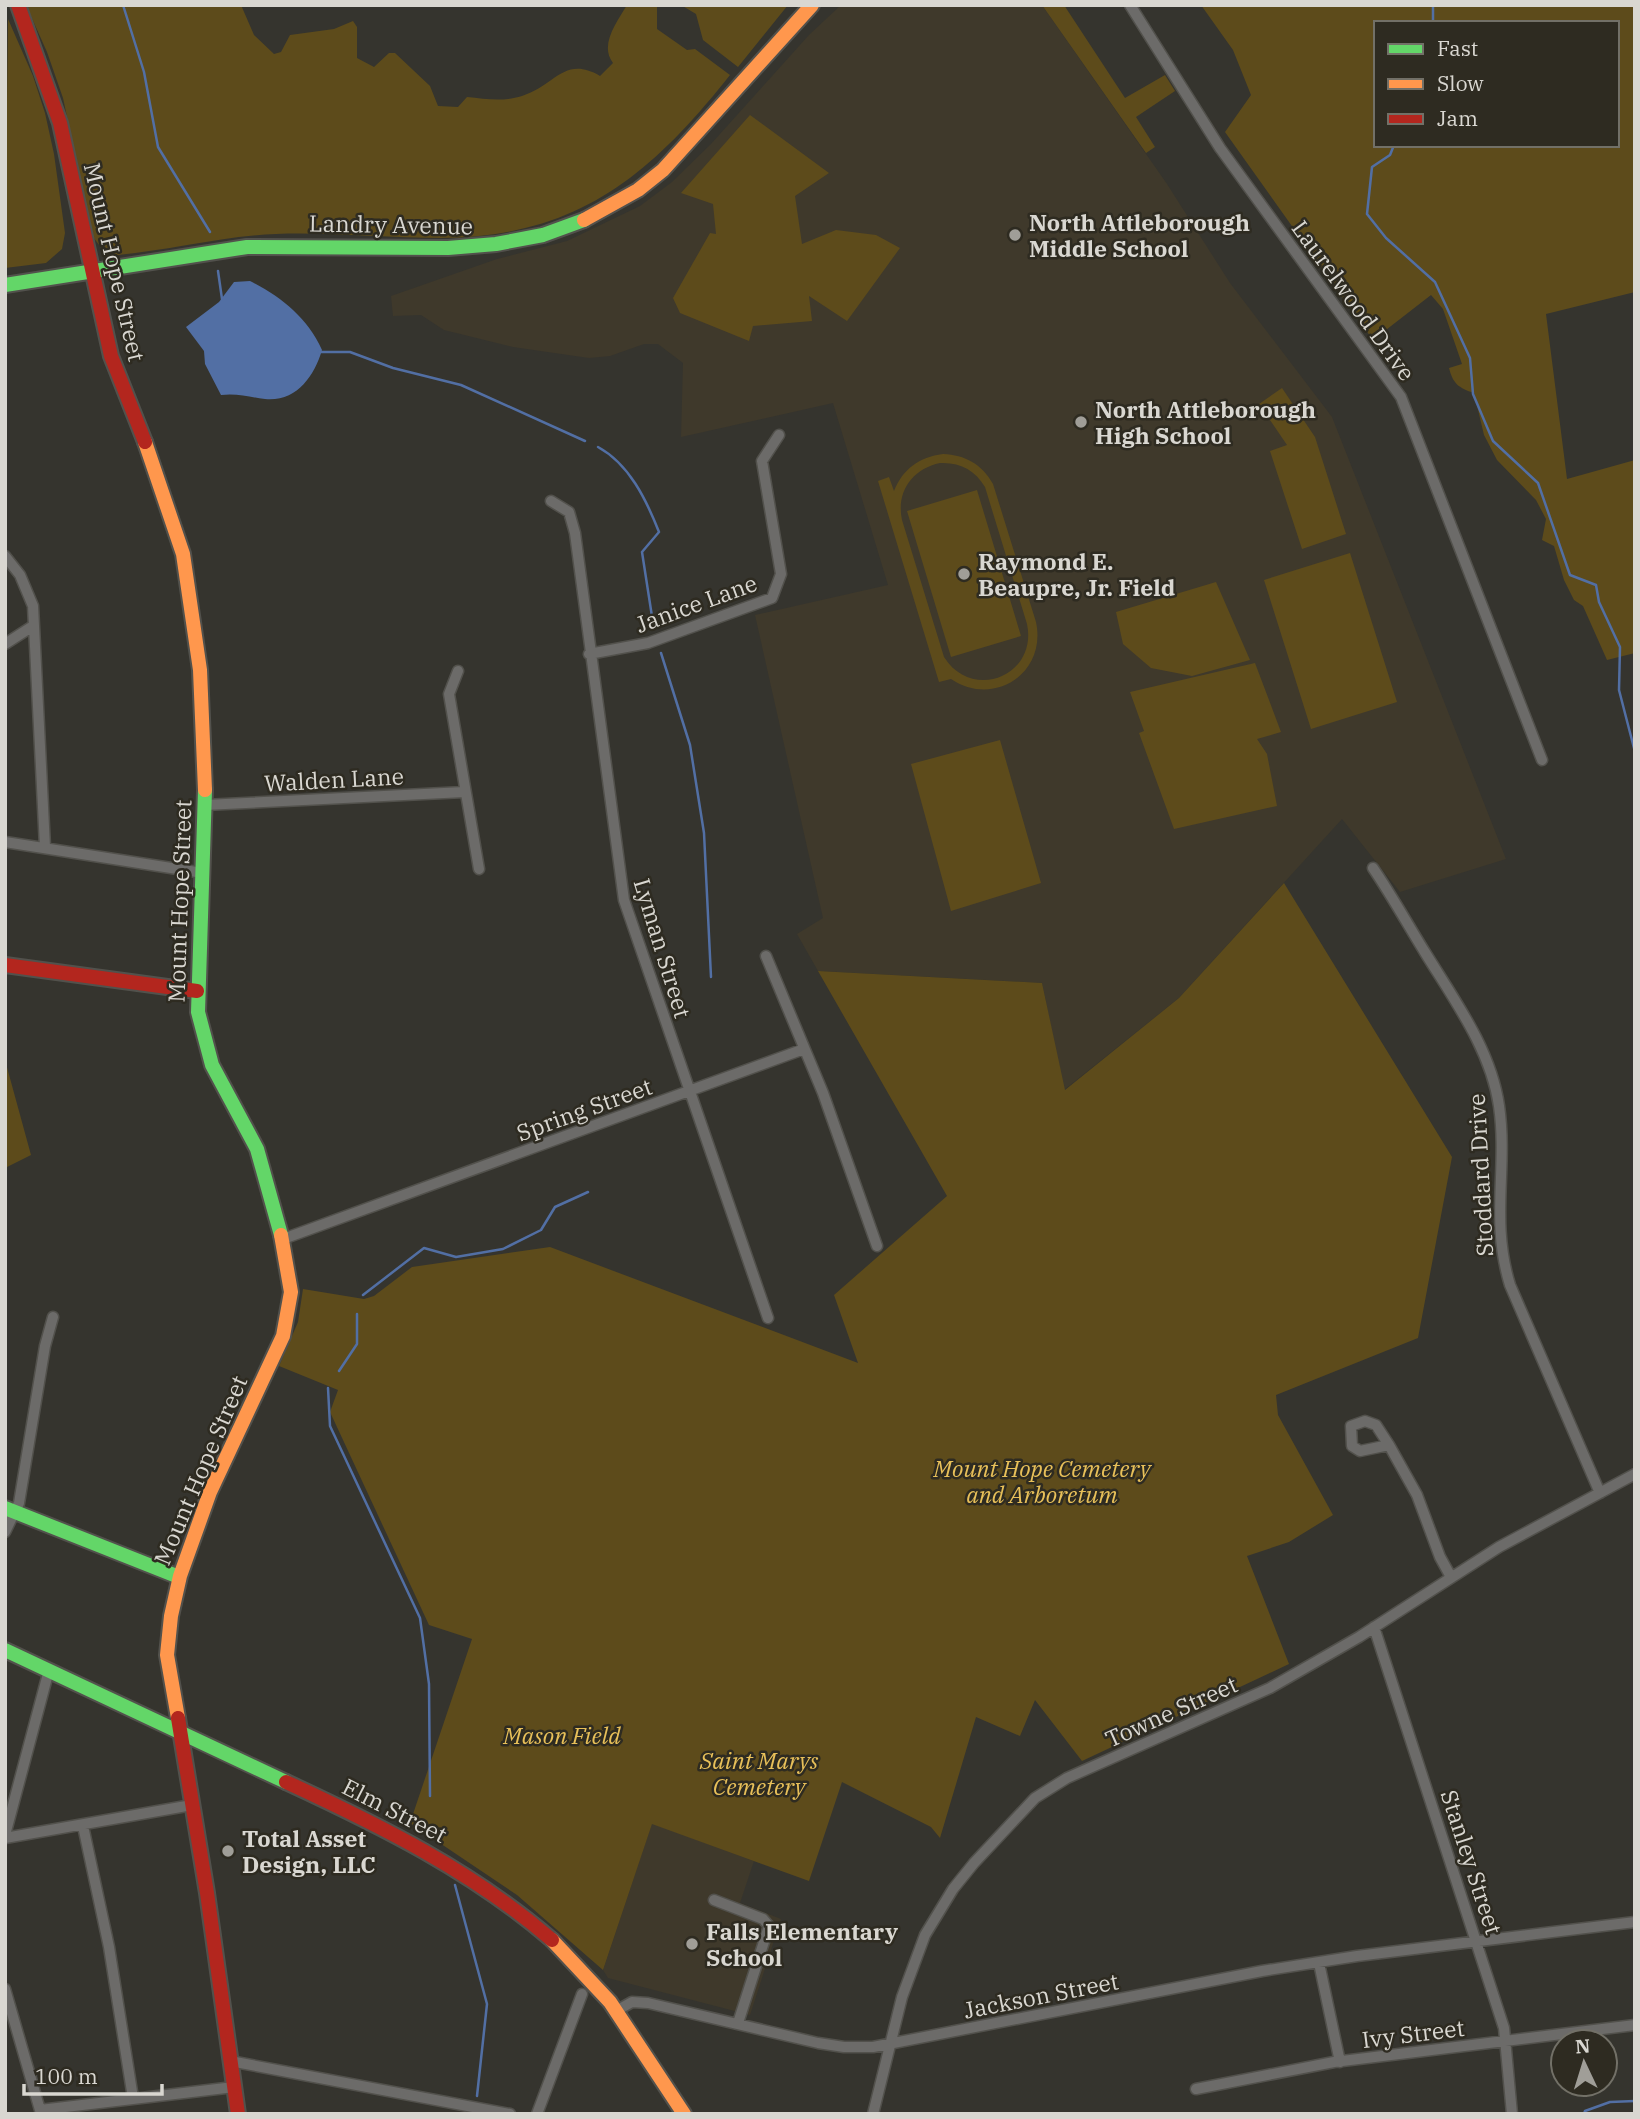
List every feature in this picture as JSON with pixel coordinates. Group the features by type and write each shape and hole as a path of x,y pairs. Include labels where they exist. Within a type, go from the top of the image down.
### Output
{"street":[{"name":"Mount Hope Street","path":"18,5 37,51 60,123 111,356 154,466 183,554 200,670 205,804 197,991 203,1041 212,1065 257,1149 283,1239 291,1292 283,1336 213,1488 179,1577 168,1625 167,1655 238,2114"},
{"name":"Landry Avenue","path":"5,285 246,247 305,245 463,249 502,245 557,230 636,191 667,167 718,113 783,33 812,5"},
{"name":"Laurelwood Drive","path":"1130,5 1220,148 1401,397 1542,761"},
{"name":"Janice Lane","path":"589,654 648,643 772,598 781,575 762,461 779,435"},
{"name":"Lyman Street","path":"551,501 569,512 575,533 589,654 624,900 688,1093 768,1318"},
{"path":"5,556 29,593 45,848"},
{"path":"5,643 33,626"},
{"path":"458,671 449,694 479,869"},
{"name":"Walden Lane","path":"205,804 464,792"},
{"path":"5,842 203,873"},
{"name":"Stoddard Drive","path":"1373,867 1468,1024 1493,1077 1500,1116 1498,1216 1502,1259 1510,1286 1600,1493"},
{"path":"766,956 823,1093 877,1246"},
{"path":"5,965 197,991"},
{"name":"Spring Street","path":"283,1239 804,1049"},
{"path":"5,1531 9,1509 19,1503 45,1346 53,1317"},
{"path":"1389,1445 1417,1495 1440,1557 1451,1577"},
{"name":"Towne Street","path":"873,2114 917,1953 938,1914 974,1863 1035,1798 1077,1774 1270,1688 1374,1627 1499,1547 1635,1474"},
{"path":"9,1509 179,1577"},
{"name":"Stanley Street","path":"1374,1627 1494,1991 1506,2042 1512,2114"},
{"name":"Elm Street","path":"5,1650 421,1846 469,1875 551,1939 616,2011 684,2114"},
{"path":"49,1670 5,1836 83,1826 192,1805"},
{"path":"83,1826 108,1938 133,2098"},
{"path":"714,1900 763,1919 769,1926 738,2024"},
{"name":"Jackson Street","path":"616,2011 632,2002 648,2003 844,2047 873,2047 1319,1963 1635,1923"},
{"path":"1319,1963 1340,2062"},
{"path":"5,1989 40,2110 233,2087"},
{"path":"537,2114 582,1994"},
{"name":"Ivy Street","path":"1196,2089 1340,2062 1635,2025"},
{"path":"230,2061 510,2114"}],"shaded area":[{"path":"841,5 1042,5 1167,184 1230,283 1332,417 1506,859 1400,892 1342,819 1179,998 1064,1090 1042,983 818,971 797,934 823,918 755,615 888,585 833,403 681,437 683,363 658,344 644,344 610,356 589,358 513,347 444,330 421,315 393,316 391,296 497,259 567,241 640,206 672,182 711,144 809,35"},
{"name":"Falls Elementary School","path":"652,1823 754,1861 740,1903 781,1919 750,2015 608,1978 603,1970"}],"green space":[{"path":"26,5 241,5 254,35 274,54 281,52 290,35 334,29 353,21 357,27 357,58 374,67 389,53 395,53 430,86 438,106 458,107 467,97 501,99 522,96 568,70 588,70 600,76 613,63 609,56 609,41 614,26 627,5 657,5 657,29 687,50 695,49 730,75 670,143 639,171 606,194 571,213 532,226 489,235 441,238 256,235 118,255 103,250 93,237 63,98 47,52"},
{"path":"681,5 788,5 738,67 703,40 696,14"},
{"path":"1042,5 1064,5 1125,98 1165,75 1175,91 1136,117 1155,147 1146,153"},
{"path":"1201,5 1635,5 1635,292 1546,314 1567,479 1635,460 1635,653 1607,660 1583,606 1574,600 1564,580 1554,546 1542,540 1546,519 1536,500 1497,460 1484,435 1474,393 1461,387 1452,378 1449,368 1462,364 1443,309 1431,295 1373,340 1225,132 1251,95 1233,50"},
{"path":"8,19 33,76 45,113 54,154 65,233 62,249 46,263 5,268"},
{"path":"750,115 829,173 795,196 802,244 836,230 876,235 900,248 847,321 809,296 812,321 753,326 749,341 680,313 673,298 710,233 716,234 713,204 681,193"},
{"path":"1282,388 1315,437 1346,534 1302,549 1270,451 1287,445 1259,404"},
{"path":"943,454 966,459 978,466 993,484 1036,622 1037,640 1033,656 1025,670 1000,687 984,690 967,687 951,679 939,682 878,481 889,477 894,491 902,476 913,465","holes":["947,463 966,468 977,476 985,487 1027,624 1028,642 1023,657 1013,669 1000,677 985,680 970,678 956,671 944,657 902,520 901,500 908,483 930,466"]},
{"name":"Raymond E. Beaupre, Jr. Field","path":"977,490 1021,636 951,657 907,511"},
{"path":"1350,553 1397,702 1311,729 1264,580"},
{"path":"1216,582 1250,660 1192,676 1151,668 1123,644 1116,612"},
{"path":"1255,663 1281,732 1257,739 1267,754 1277,806 1174,829 1139,733 1144,731 1130,692"},
{"path":"1000,740 1041,883 951,911 911,764"},
{"name":"Mount Hope Cemetery and Arboretum","path":"1284,883 1452,1157 1418,1338 1276,1395 1278,1415 1333,1515 1289,1542 1247,1556 1289,1664 1082,1761 1035,1700 1020,1736 976,1717 940,1838 931,1827 842,1782 809,1881 652,1824 603,1970 517,1895 410,1823 472,1639 429,1625 330,1412 338,1390 279,1366 298,1322 303,1289 364,1299 374,1296 412,1267 550,1247 858,1363 834,1295 947,1196 818,971 1042,983 1065,1090 1179,998"},
{"path":"5,1060 31,1155 5,1168"}],"water":[{"path":"250,281 292,309 309,328 322,350 309,378 302,386 295,392 276,399 221,395 205,364 204,351 186,327 219,302 234,282"}],"waterway":[{"path":"123,5 144,72 158,147 210,232"},
{"path":"1433,5 1433,21"},
{"path":"1393,147 1390,155 1372,167 1367,214 1386,238 1435,282 1470,358 1473,394 1493,441 1538,483 1570,575 1596,585 1599,602 1620,647 1619,690 1635,752"},
{"path":"218,271 222,299"},
{"path":"319,352 350,352 393,368 461,385 585,441"},
{"path":"598,447 619,463 635,484 659,532 642,552 653,623"},
{"path":"661,653 690,745 704,833 711,977"},
{"path":"363,1295 424,1248 456,1257 503,1249 541,1230 555,1207 588,1192"},
{"path":"339,1371 357,1344 357,1314"},
{"path":"328,1388 330,1426 420,1618 429,1684 430,1796"},
{"path":"455,1885 487,2004 477,2096"},
{"path":"1584,2114 1585,2111 1610,2102 1635,2101"}],"traffic: fast":[{"path":"5,285 247,247 448,248 496,244 543,235 584,220"},
{"path":"205,790 198,1012 212,1065 257,1149 281,1235"},
{"path":"5,1508 179,1577"},
{"path":"5,1650 286,1782"}],"traffic: slow":[{"path":"584,220 638,190 663,170 812,5"},
{"path":"145,442 183,554 200,670 205,790"},
{"path":"178,1718 167,1655 171,1616 180,1576 210,1492 283,1336 291,1292 281,1235"},
{"path":"552,1940 610,2002 684,2114"}],"traffic: jam":[{"path":"18,5 60,123 111,356 145,442"},
{"path":"5,965 197,991"},
{"path":"178,1718 207,1893 238,2114"},
{"path":"286,1782 391,1833 458,1871 552,1940"}],"place":[{"name":"North Attleborough Middle School","path":"1015,235"},
{"name":"North Attleborough High School","path":"1081,422"},
{"name":"Raymond E. Beaupre, Jr. Field","path":"964,574"},
{"name":"Total Asset Design, LLC","path":"228,1851"},
{"name":"Falls Elementary School","path":"692,1944"}],"park label":[{"name":"Mason Field","path":"562,1735"},
{"name":"Saint Marys Cemetery","path":"759,1773"}]}
